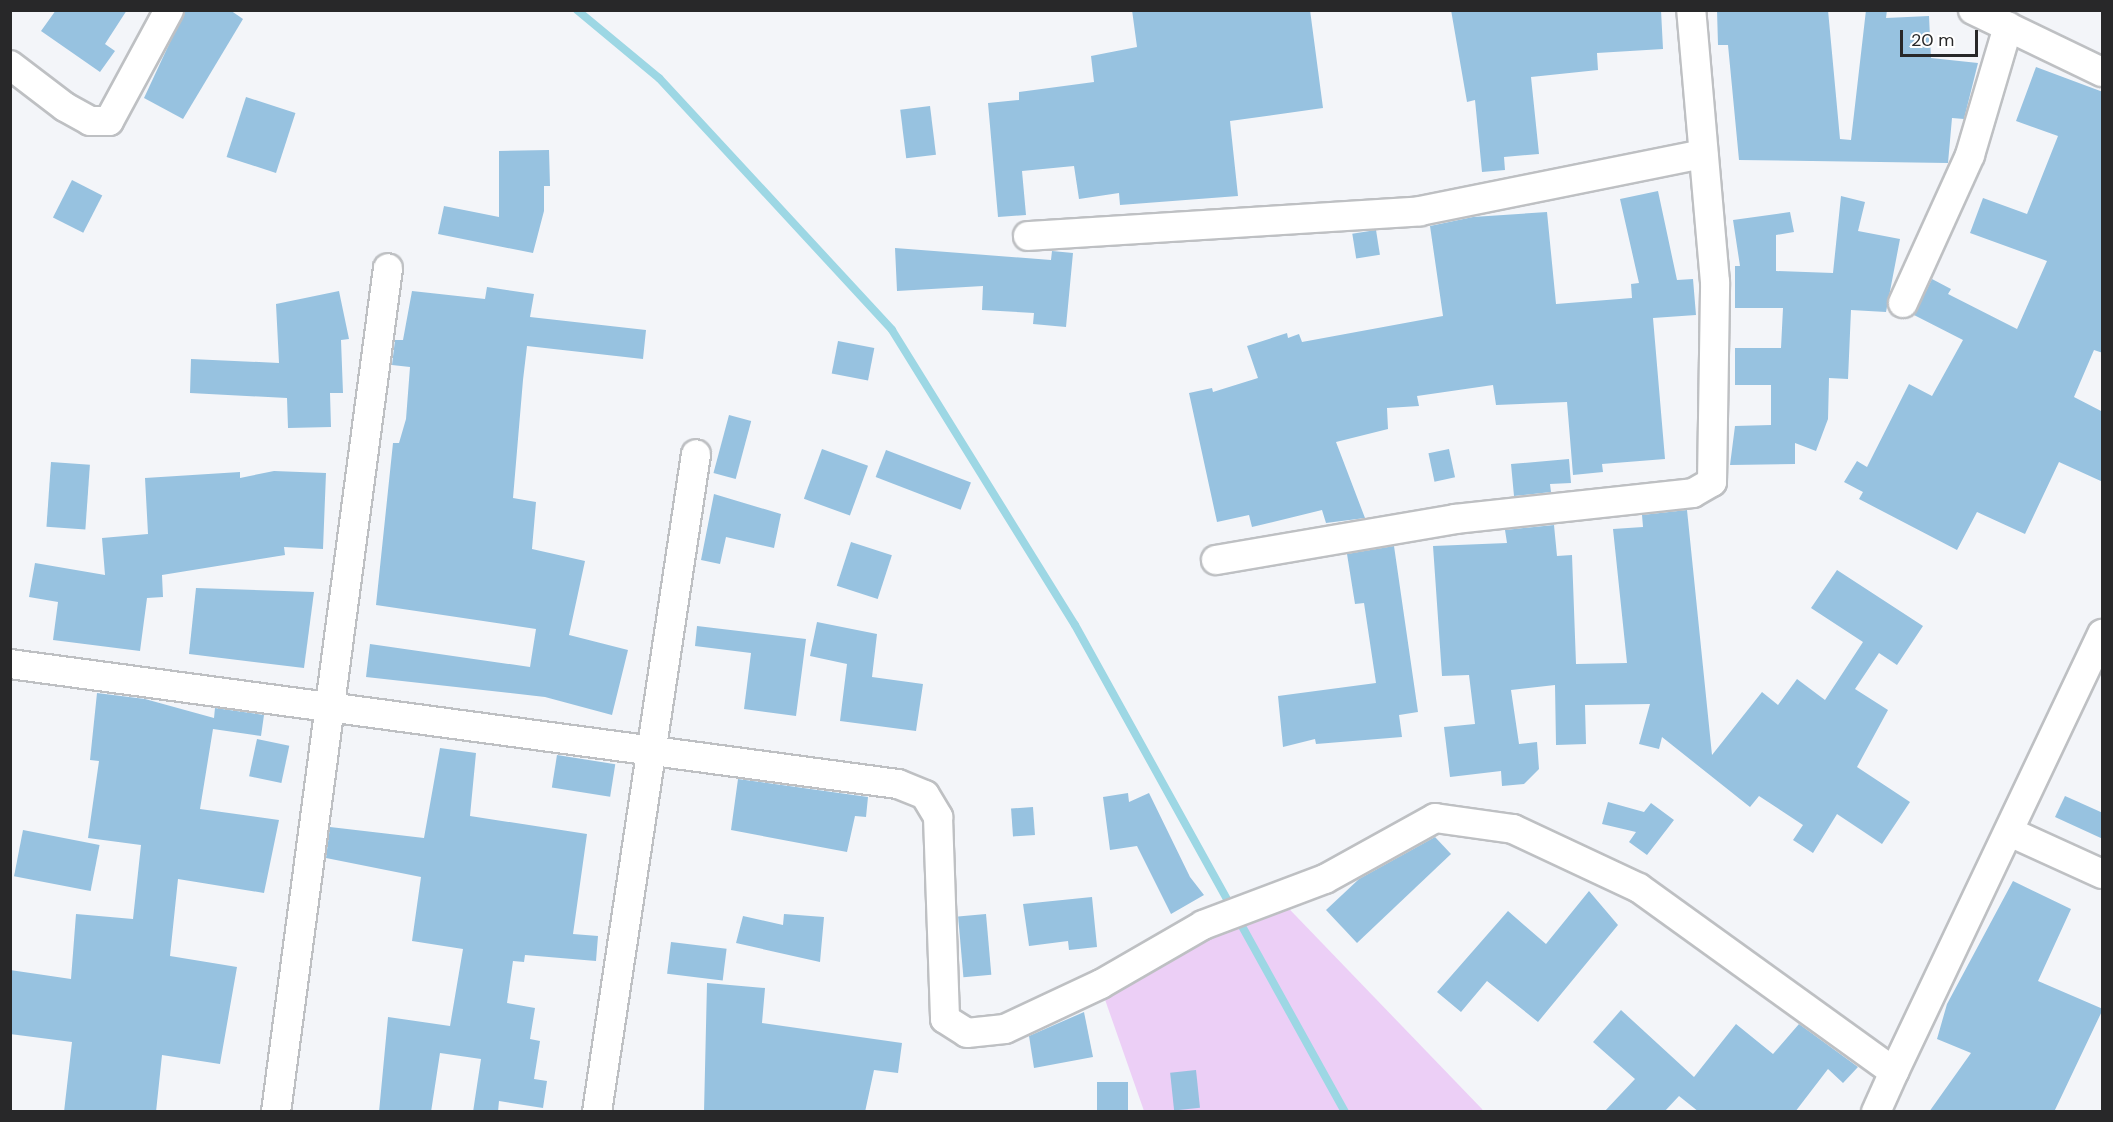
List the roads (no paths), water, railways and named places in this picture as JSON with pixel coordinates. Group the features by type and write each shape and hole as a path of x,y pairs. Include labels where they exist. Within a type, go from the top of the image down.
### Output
{"street":[{"path":"10,65 65,107 90,121 109,121 169,10"},
{"path":"1216,560 1455,519 1693,493 1712,482 1715,282 1692,10"},
{"path":"1972,10 2103,72"},
{"path":"1903,303 1970,155 2008,27"},
{"path":"1028,236 1420,211 1703,153"},
{"path":"276,1112 331,710 387,268"},
{"path":"597,1112 696,454"},
{"path":"1876,1112 2012,833 2103,634"},
{"path":"10,664 331,710 898,784 924,795 938,817 945,1018 967,1033 1005,1029 1101,984 1203,925 1324,879 1435,818 1513,829 1639,888 1894,1072"},
{"path":"2012,833 2103,874"}],"waterway":[{"path":"577,10 659,78 892,330 1075,625 1232,908"},
{"path":"1238,919 1345,1112"}]}
